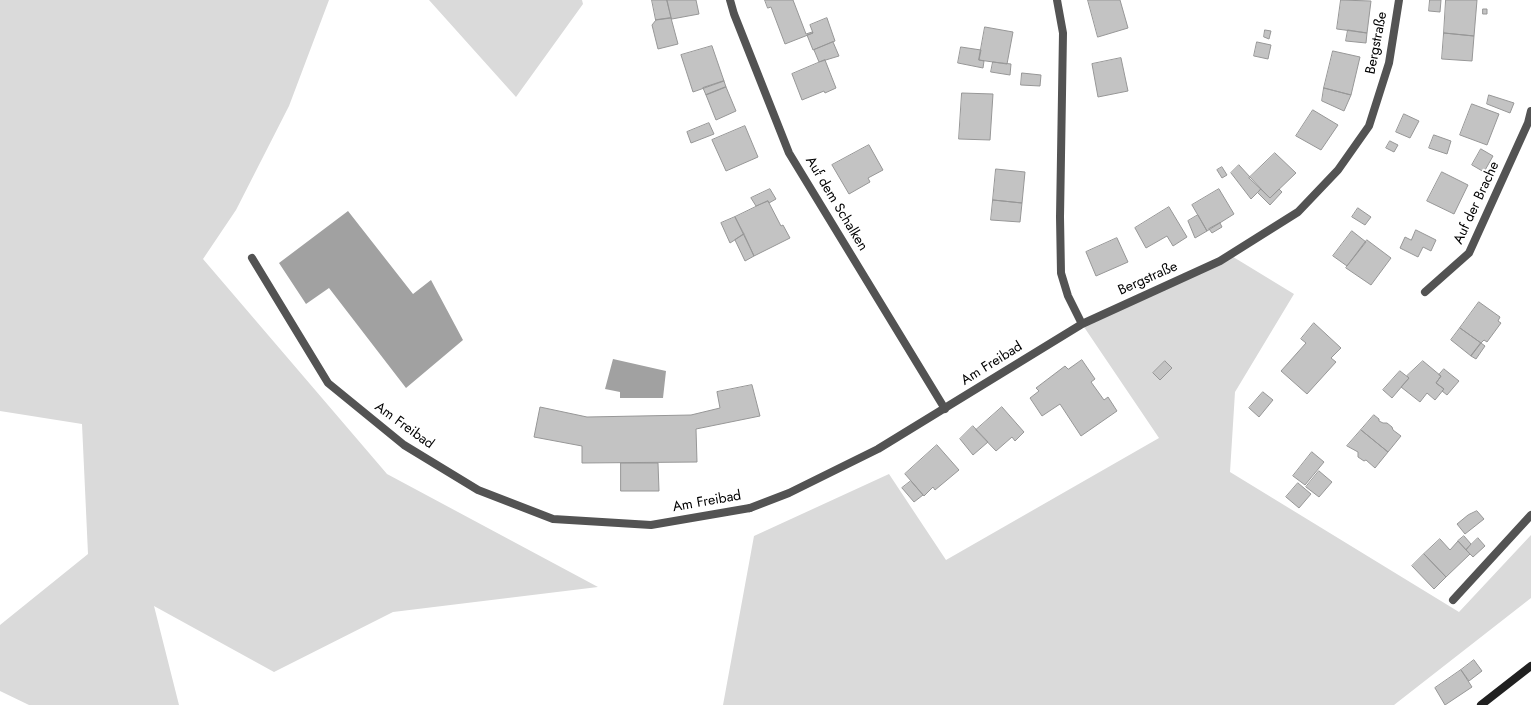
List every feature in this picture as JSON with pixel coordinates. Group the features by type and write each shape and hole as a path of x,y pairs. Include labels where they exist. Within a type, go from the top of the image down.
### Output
{"main road":[{"path":"1481,705 1531,666"}],"street":[{"name":"Auf dem Schalken","path":"730,0 734,14 789,153 945,409"},
{"path":"1058,0 1063,33 1060,217 1061,273 1068,296 1082,324"},
{"name":"Bergstraße","path":"1082,324 1220,261 1298,212 1338,170 1369,126 1389,64 1398,0"},
{"name":"Auf der Brache","path":"1425,292 1469,253 1528,123 1531,111"},
{"name":"Am Freibad","path":"252,258 328,383 404,445 478,490 553,519 651,526 750,508 789,493 856,461 945,409 1082,324"},
{"path":"1453,600 1531,515"}],"shaded area":[{"path":"0,0 329,0 289,106 236,210 203,259 387,474 598,587 393,612 274,672 154,606 179,705 29,705 0,691 0,625 88,554 82,424 0,411"},
{"path":"429,0 582,0 583,4 516,97"},
{"path":"348,211 413,294 431,280 463,340 406,388 329,288 306,304 279,263"},
{"path":"1230,255 1294,294 1235,392 1230,472 1459,612 1531,535 1531,598 1394,705 723,705 754,536 889,474 946,560 1159,438 1082,324"},
{"path":"613,359 666,371 663,398 620,398 620,392 605,389"}],"building":[{"path":"652,0 667,0 671,18 656,20"},
{"path":"667,0 696,0 699,14 672,19"},
{"path":"765,0 793,0 806,34 813,33 785,44 771,7 768,8"},
{"path":"1088,0 1120,0 1128,28 1098,37"},
{"path":"1341,0 1371,1 1367,33 1337,29"},
{"path":"1430,0 1441,0 1440,12 1429,11"},
{"path":"1446,0 1477,0 1474,36 1444,33"},
{"path":"1483,9 1487,9 1487,14 1483,14"},
{"path":"671,18 678,44 658,49 652,25 656,20"},
{"path":"827,18 835,41 813,50 807,35 813,33 810,25"},
{"path":"985,27 1013,32 1007,64 979,60"},
{"path":"1265,30 1271,31 1269,39 1264,37"},
{"path":"1348,30 1367,33 1366,43 1346,41"},
{"path":"1444,33 1474,36 1472,61 1442,59"},
{"path":"833,42 839,56 819,62 814,50"},
{"path":"1257,42 1271,45 1268,59 1254,56"},
{"path":"712,46 724,81 693,92 681,55"},
{"path":"961,47 981,50 979,60 984,61 983,68 958,63"},
{"path":"1333,51 1360,57 1351,95 1324,88"},
{"path":"1121,58 1128,91 1098,97 1092,64"},
{"path":"825,60 836,88 802,100 792,74"},
{"path":"993,62 1011,64 1010,75 991,72"},
{"path":"1022,73 1041,75 1040,86 1021,85"},
{"path":"724,81 726,87 706,95 703,88"},
{"path":"726,87 736,111 716,120 706,95"},
{"path":"1324,88 1351,95 1344,111 1322,101"},
{"path":"962,93 993,94 990,140 959,139"},
{"path":"1489,95 1514,103 1510,113 1487,104"},
{"path":"1472,104 1499,114 1487,145 1460,135"},
{"path":"1313,110 1338,125 1321,150 1296,136"},
{"path":"1404,114 1419,121 1410,138 1396,132"},
{"path":"709,123 714,134 691,143 687,132"},
{"path":"745,126 758,157 726,171 712,140"},
{"path":"1434,135 1451,141 1447,154 1429,148"},
{"path":"1390,141 1398,145 1394,152 1386,148"},
{"path":"869,145 883,170 868,178 870,182 849,194 832,165"},
{"path":"1481,149 1493,156 1484,172 1472,165"},
{"path":"1275,153 1296,173 1270,198 1249,178"},
{"path":"1239,165 1261,189 1251,199 1231,173"},
{"path":"1222,167 1227,175 1222,178 1217,170"},
{"path":"996,169 1025,172 1022,203 993,200"},
{"path":"1442,172 1468,185 1454,214 1427,201"},
{"path":"770,189 776,199 769,203 768,201 756,206 751,198"},
{"path":"1219,189 1234,214 1207,231 1192,205"},
{"path":"1261,189 1270,198 1279,189 1282,192 1270,205 1258,193"},
{"path":"993,200 1022,203 1020,222 991,220"},
{"path":"768,201 781,226 783,225 790,238 754,256 735,217"},
{"path":"1169,207 1187,237 1173,246 1167,236 1146,248 1135,228"},
{"path":"1358,208 1371,217 1365,225 1352,217"},
{"path":"1198,215 1207,231 1195,238 1188,221"},
{"path":"735,217 744,234 730,243 721,223"},
{"path":"1220,223 1222,227 1212,233 1209,229"},
{"path":"1416,230 1436,240 1431,251 1423,247 1418,257 1400,248 1405,237 1411,240"},
{"path":"1352,231 1366,242 1347,266 1333,256"},
{"path":"744,234 754,256 745,261 735,240"},
{"path":"1117,238 1128,262 1096,276 1086,252"},
{"path":"1367,240 1391,258 1371,285 1346,268"},
{"path":"1479,302 1500,317 1498,321 1501,323 1487,342 1484,340 1481,343 1460,328"},
{"path":"1314,323 1341,348 1331,358 1336,362 1307,394 1281,371 1306,343 1301,339"},
{"path":"1460,328 1481,343 1471,356 1451,340"},
{"path":"1481,343 1485,346 1476,359 1471,356"},
{"path":"1082,360 1095,379 1091,382 1104,400 1108,397 1117,411 1081,436 1060,404 1042,416 1030,398 1039,391 1036,388 1065,366 1068,369"},
{"path":"1165,361 1172,368 1160,380 1153,373"},
{"path":"1423,361 1441,376 1436,383 1444,389 1435,400 1427,393 1420,402 1401,387 1409,378 1407,376"},
{"path":"1444,369 1459,381 1447,395 1442,391 1444,389 1436,383 1441,376 1439,375"},
{"path":"1400,371 1409,378 1392,398 1383,390"},
{"path":"752,385 760,416 696,429 697,462 582,463 582,446 534,437 540,407 587,417 691,415 720,408 717,392"},
{"path":"1263,392 1273,400 1259,417 1249,408"},
{"path":"1002,407 1024,432 1015,441 1012,437 996,451 976,430"},
{"path":"1374,415 1379,419 1379,421 1387,423 1401,436 1388,452 1361,430"},
{"path":"973,426 988,442 973,455 960,439"},
{"path":"1361,430 1388,452 1375,468 1366,460 1364,461 1358,457 1358,452 1347,446"},
{"path":"937,445 959,470 935,490 933,487 924,496 905,474"},
{"path":"1312,452 1324,462 1305,485 1293,476"},
{"path":"621,463 658,463 659,491 621,491"},
{"path":"1319,471 1332,482 1319,497 1306,487"},
{"path":"911,481 923,495 914,502 902,488"},
{"path":"1298,483 1311,494 1299,508 1286,497"},
{"path":"1477,511 1484,519 1465,534 1457,524 1468,515"},
{"path":"1464,536 1471,544 1466,550 1458,541"},
{"path":"1478,538 1485,546 1473,557 1466,550"},
{"path":"1440,539 1450,550 1458,541 1470,554 1446,577 1424,554"},
{"path":"1424,554 1446,577 1434,589 1412,566"},
{"path":"1474,660 1482,671 1469,681 1461,670"},
{"path":"1461,670 1472,687 1445,705 1435,688"}]}
